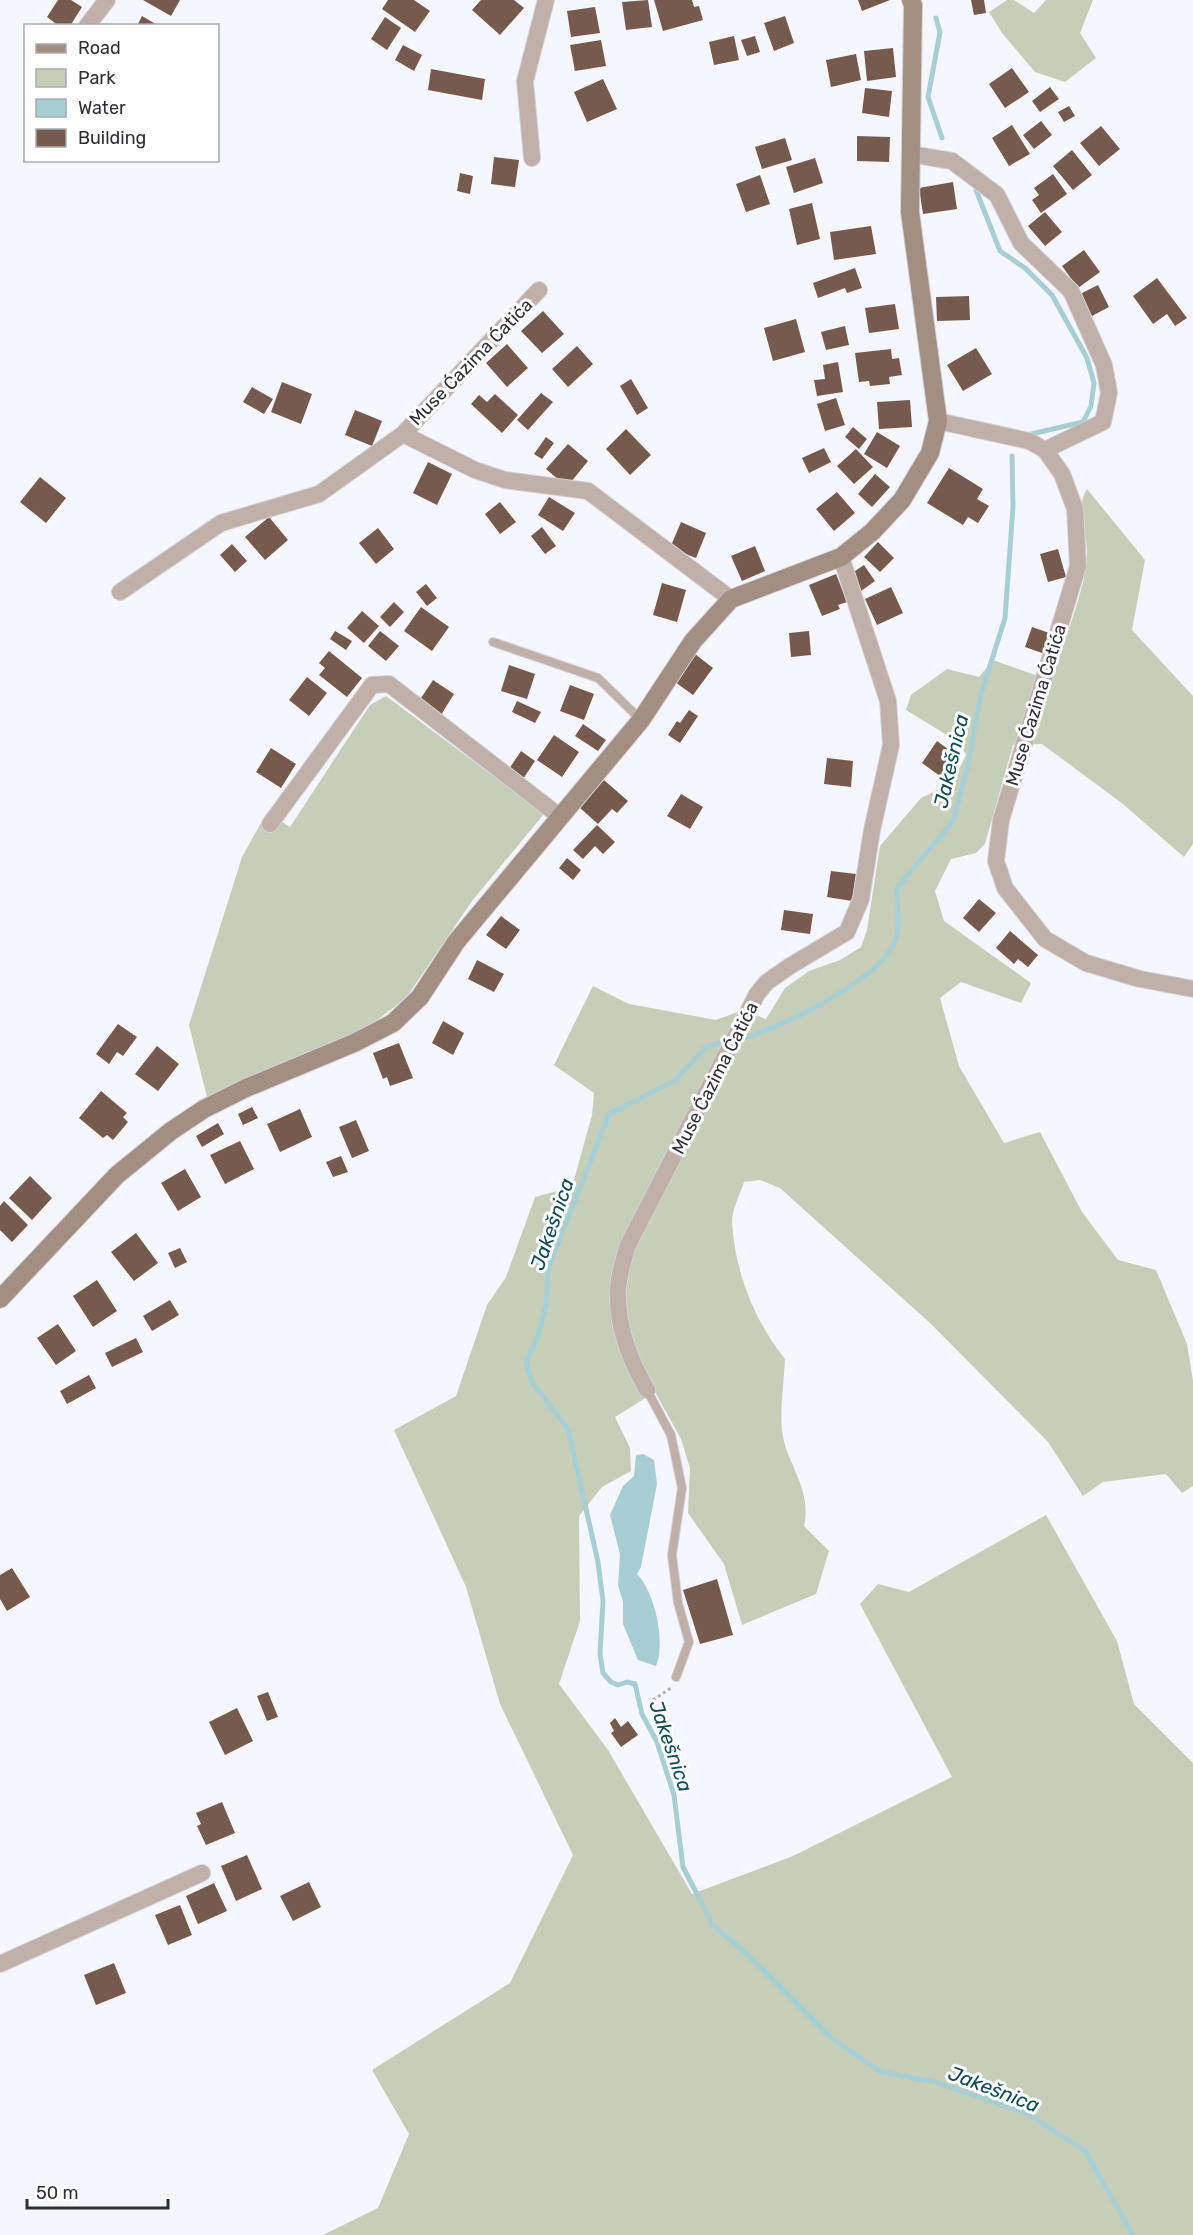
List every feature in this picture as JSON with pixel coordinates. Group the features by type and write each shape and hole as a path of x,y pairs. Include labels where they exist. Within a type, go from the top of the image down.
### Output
{"street":[{"path":"88,24 106,0"},
{"path":"531,158 525,81 546,0"},
{"path":"0,1299 117,1175 171,1131 204,1109 246,1088 354,1043 393,1023 420,997 456,942 641,720 693,641 731,599 841,557 872,532 902,500 930,453 938,421 910,212 910,154 917,2"},
{"path":"910,154 952,161 997,195 1021,243 1071,291 1092,333 1104,365 1108,393 1103,422 1045,450 1029,441 938,421"},
{"name":"Muse Ćazima Ćatića","path":"120,592 221,523 319,494 403,434 539,290"},
{"name":"Muse Ćazima Ćatića","path":"403,434 475,470 506,480 588,491 731,599"},
{"name":"Muse Ćazima Ćatića","path":"1045,450 1062,474 1075,509 1078,566 1001,820 996,861 1005,888 1045,939 1086,963 1140,979 1193,989"},
{"name":"Muse Ćazima Ćatića","path":"647,1390 633,1365 620,1324 618,1288 627,1247 758,994 767,982 847,932 861,899 872,830 891,745 888,701 841,557"},
{"path":"270,824 372,685 389,684 559,816"},
{"path":"0,1964 202,1873"}],"lane":[{"path":"493,642 598,678 641,720"},
{"path":"647,1390 671,1435 682,1488 672,1555 678,1603 689,1642 676,1677"}],"path":[{"path":"653,1700 671,1688 676,1677"}],"green space":[{"path":"1007,0 1014,0 1034,13 1046,0 1093,0 1080,33 1096,58 1065,82 1035,72 1002,33 989,12"},
{"path":"1087,489 1145,560 1132,630 1193,696 1193,844 1184,857 1123,804 1042,744 1013,745 985,844 976,853 951,859 935,891 944,921 1031,983 1021,1003 961,982 940,998 959,1066 1004,1143 1040,1132 1082,1212 1118,1260 1156,1270 1187,1344 1193,1381 1193,1486 1182,1493 1166,1474 1103,1482 1083,1496 1048,1442 930,1323 780,1188 760,1180 744,1182 732,1217 737,1259 755,1312 785,1359 782,1429 786,1448 805,1502 804,1526 829,1551 816,1594 742,1625 724,1564 688,1513 690,1468 681,1439 655,1392 615,1417 630,1448 631,1471 602,1487 579,1516 580,1621 559,1684 608,1750 692,1894 793,1856 952,1777 860,1604 878,1584 909,1592 1046,1515 1117,1641 1134,1704 1193,1763 1193,2235 323,2235 378,2208 409,2134 372,2070 510,1983 573,1855 500,1704 466,1587 394,1430 456,1396 487,1305 506,1277 535,1197 572,1187 592,1115 594,1093 554,1065 593,986 629,1004 716,1020 743,1010 766,1019 785,988 809,971 840,960 861,947 867,930 880,846 921,798 953,782 966,755 960,743 906,710 911,695 947,669 979,677 993,660 1035,675 1054,671 1079,598 1086,569 1087,547 1082,521 1082,505"},
{"path":"386,696 544,814 472,901 406,998 359,1034 207,1097 189,1025 242,857 267,812 290,827 370,705"}],"water":[{"path":"643,1454 654,1460 657,1484 641,1567 637,1574 649,1593 657,1618 660,1644 656,1666 638,1660 623,1624 623,1602 618,1585 620,1554 610,1515 623,1486 634,1476 636,1455"}],"building":[{"path":"58,0 71,0 82,7 71,24 56,24 47,17"},
{"path":"143,0 180,0 171,16"},
{"path":"388,0 414,0 430,11 415,32 382,9"},
{"path":"481,0 514,0 524,8 500,35 472,10"},
{"path":"648,0 652,27 626,30 622,2"},
{"path":"654,0 692,0 694,7 699,6 703,20 663,31"},
{"path":"858,0 890,0 862,11"},
{"path":"971,0 984,0 986,13 974,15"},
{"path":"595,7 600,33 571,37 567,11"},
{"path":"142,16 156,24 138,24"},
{"path":"785,16 794,43 774,51 764,23"},
{"path":"385,17 401,28 387,50 371,39"},
{"path":"734,36 739,60 714,65 709,42"},
{"path":"755,36 760,52 747,56 741,40"},
{"path":"601,40 606,66 575,71 570,45"},
{"path":"403,45 422,55 414,71 395,60"},
{"path":"893,48 896,77 867,81 864,51"},
{"path":"856,54 861,80 831,87 826,60"},
{"path":"1012,68 1029,92 1005,108 989,84"},
{"path":"431,69 485,79 482,100 428,90"},
{"path":"603,79 617,109 587,122 574,92"},
{"path":"1050,87 1059,99 1040,112 1032,101"},
{"path":"865,88 892,91 889,117 862,113"},
{"path":"1069,106 1075,116 1064,122 1058,112"},
{"path":"1041,121 1052,135 1034,149 1023,135"},
{"path":"1012,125 1030,154 1009,166 992,138"},
{"path":"1101,126 1120,149 1099,166 1080,143"},
{"path":"857,136 890,137 889,162 857,161"},
{"path":"785,138 792,160 762,169 755,147"},
{"path":"1072,150 1092,175 1073,190 1053,166"},
{"path":"494,157 519,160 515,187 491,184"},
{"path":"815,158 823,183 794,193 786,167"},
{"path":"460,173 473,176 470,194 457,191"},
{"path":"1053,174 1067,194 1041,213 1032,200 1039,195 1034,188"},
{"path":"760,175 770,204 746,212 736,184"},
{"path":"953,182 957,209 923,214 919,188"},
{"path":"812,203 820,239 797,245 789,209"},
{"path":"1045,212 1062,232 1045,246 1028,226"},
{"path":"871,226 876,254 834,260 830,232"},
{"path":"1084,250 1100,272 1078,288 1062,266"},
{"path":"855,268 862,288 847,293 845,288 818,298 813,283"},
{"path":"1157,278 1187,318 1175,326 1167,314 1153,324 1133,296"},
{"path":"1098,285 1109,307 1090,317 1078,295"},
{"path":"969,296 970,320 937,321 936,297"},
{"path":"895,304 899,329 869,333 865,308"},
{"path":"543,311 564,334 542,353 521,331"},
{"path":"796,319 805,352 773,361 764,328"},
{"path":"845,326 849,345 826,350 821,332"},
{"path":"507,344 528,368 507,387 486,363"},
{"path":"577,346 593,364 568,387 552,369"},
{"path":"976,348 992,374 963,391 947,365"},
{"path":"891,349 892,359 899,358 902,375 889,377 890,384 870,386 869,381 859,382 855,353"},
{"path":"838,362 843,392 817,396 814,380 825,379 823,365"},
{"path":"631,379 648,408 637,415 620,386"},
{"path":"282,382 312,394 301,424 271,412"},
{"path":"252,387 273,399 264,414 243,402"},
{"path":"541,393 553,402 528,430 517,420"},
{"path":"495,394 518,415 502,433 471,404 479,395 487,402"},
{"path":"836,398 845,425 825,431 817,404"},
{"path":"910,400 912,427 879,429 877,402"},
{"path":"355,410 382,421 372,446 345,435"},
{"path":"853,427 867,439 859,449 845,437"},
{"path":"626,429 651,455 630,475 606,449"},
{"path":"877,432 900,446 887,468 864,454"},
{"path":"546,437 554,443 542,459 534,454"},
{"path":"568,444 588,461 567,487 546,469"},
{"path":"824,448 831,462 809,473 802,458"},
{"path":"856,449 873,467 854,484 837,466"},
{"path":"428,462 452,474 437,505 413,493"},
{"path":"949,468 983,489 977,499 989,506 978,523 968,517 963,525 927,503"},
{"path":"875,474 890,487 872,507 858,494"},
{"path":"40,477 66,498 46,523 20,502"},
{"path":"837,492 855,513 834,531 816,509"},
{"path":"549,497 575,513 563,531 538,515"},
{"path":"500,502 516,522 500,534 485,514"},
{"path":"269,517 288,540 265,560 245,537"},
{"path":"681,522 706,533 696,558 670,548"},
{"path":"542,527 556,546 545,554 531,536"},
{"path":"378,528 394,549 376,564 359,543"},
{"path":"878,542 894,558 880,572 864,557"},
{"path":"232,544 247,561 235,572 220,555"},
{"path":"755,546 765,571 742,581 731,556"},
{"path":"1058,549 1066,577 1048,582 1040,554"},
{"path":"864,565 875,581 861,591 849,575"},
{"path":"836,574 847,602 838,605 840,609 822,616 809,585"},
{"path":"662,583 686,590 677,622 653,615"},
{"path":"426,584 437,598 427,606 416,592"},
{"path":"891,587 903,613 877,625 865,599"},
{"path":"394,602 404,612 390,627 380,617"},
{"path":"421,607 449,627 432,651 404,631"},
{"path":"362,611 379,626 364,643 347,628"},
{"path":"1032,627 1052,634 1045,654 1025,647"},
{"path":"335,631 352,641 346,650 330,639"},
{"path":"380,631 399,646 386,661 368,646"},
{"path":"809,631 811,655 791,657 789,633"},
{"path":"329,651 362,678 347,697 319,675 325,668 319,663"},
{"path":"695,654 713,668 693,695 675,682"},
{"path":"509,665 535,674 527,699 501,691"},
{"path":"307,677 327,693 309,716 289,700"},
{"path":"433,680 454,694 441,715 419,701"},
{"path":"570,685 594,694 584,720 560,711"},
{"path":"517,701 541,712 535,723 512,712"},
{"path":"689,710 698,716 680,743 668,735 677,721 680,723"},
{"path":"583,724 606,740 598,751 575,736"},
{"path":"554,735 579,752 562,777 537,760"},
{"path":"937,741 960,758 944,779 922,763"},
{"path":"271,748 296,764 281,788 256,772"},
{"path":"521,751 535,761 523,779 509,769"},
{"path":"827,758 853,761 851,787 824,784"},
{"path":"604,780 628,801 617,813 612,809 598,824 579,807"},
{"path":"681,794 703,807 690,829 667,816"},
{"path":"597,825 615,842 603,854 595,846 583,859 573,850"},
{"path":"567,858 581,870 573,880 559,868"},
{"path":"831,871 856,874 852,901 827,897"},
{"path":"979,899 996,913 979,932 963,918"},
{"path":"784,910 813,914 810,934 781,930"},
{"path":"501,916 520,930 506,949 486,935"},
{"path":"1010,931 1038,955 1028,967 1018,959 1014,964 996,948"},
{"path":"477,960 504,974 494,992 468,979"},
{"path":"443,1021 464,1033 453,1055 432,1043"},
{"path":"118,1024 137,1037 123,1056 117,1052 109,1064 96,1054"},
{"path":"399,1043 413,1078 390,1086 387,1077 383,1079 373,1053"},
{"path":"157,1046 179,1064 158,1091 135,1074"},
{"path":"101,1091 127,1113 123,1117 128,1122 113,1140 107,1135 103,1138 79,1118"},
{"path":"252,1107 258,1118 243,1125 238,1114"},
{"path":"300,1109 312,1137 280,1152 267,1124"},
{"path":"356,1120 369,1151 352,1158 339,1127"},
{"path":"218,1123 224,1134 202,1147 196,1136"},
{"path":"240,1141 254,1169 225,1184 210,1155"},
{"path":"341,1156 348,1172 333,1177 326,1162"},
{"path":"185,1169 201,1197 178,1211 161,1183"},
{"path":"30,1176 52,1198 32,1220 9,1198"},
{"path":"4,1201 28,1225 12,1242 0,1230 0,1206"},
{"path":"136,1233 158,1263 134,1281 111,1252"},
{"path":"180,1248 187,1262 175,1268 168,1253"},
{"path":"97,1280 117,1311 93,1327 73,1296"},
{"path":"170,1300 179,1315 152,1331 143,1316"},
{"path":"58,1324 76,1351 56,1365 37,1338"},
{"path":"136,1338 143,1352 112,1367 105,1353"},
{"path":"89,1375 96,1388 67,1404 60,1391"},
{"path":"12,1568 30,1597 7,1611 0,1599 0,1575"},
{"path":"717,1579 733,1635 700,1644 683,1590"},
{"path":"268,1692 278,1717 267,1721 257,1696"},
{"path":"237,1708 253,1741 225,1755 209,1722"},
{"path":"615,1718 621,1727 628,1721 638,1735 621,1747 611,1733 614,1731 610,1723"},
{"path":"222,1802 235,1833 206,1845 197,1826 201,1824 196,1813"},
{"path":"247,1855 262,1889 236,1901 221,1866"},
{"path":"309,1882 321,1907 293,1921 280,1896"},
{"path":"214,1883 227,1911 198,1924 186,1896"},
{"path":"180,1905 192,1935 168,1945 155,1915"},
{"path":"114,1963 126,1993 96,2005 84,1975"}],"waterway":[{"name":"Jakešnica","path":"936,18 940,32 928,97 942,138"},
{"name":"Jakešnica","path":"976,190 1000,251 1025,268 1052,295 1087,358 1094,383 1091,406 1083,422 1027,435"},
{"name":"Jakešnica","path":"741,1039 804,1013 828,1000 872,970 887,954 896,939 899,921 897,888 953,821 968,765 981,694 1005,618 1013,507 1012,456"},
{"name":"Jakešnica","path":"722,1043 707,1046 674,1081 609,1114 548,1269 546,1306 538,1336 526,1362 532,1382 568,1429 598,1562 603,1601 600,1654 603,1673 611,1682 618,1685 627,1682 635,1684 642,1714 657,1742 674,1795 683,1867 713,1925 748,1955 830,2037 881,2072 935,2082 1028,2114 1085,2151 1133,2235"}]}
